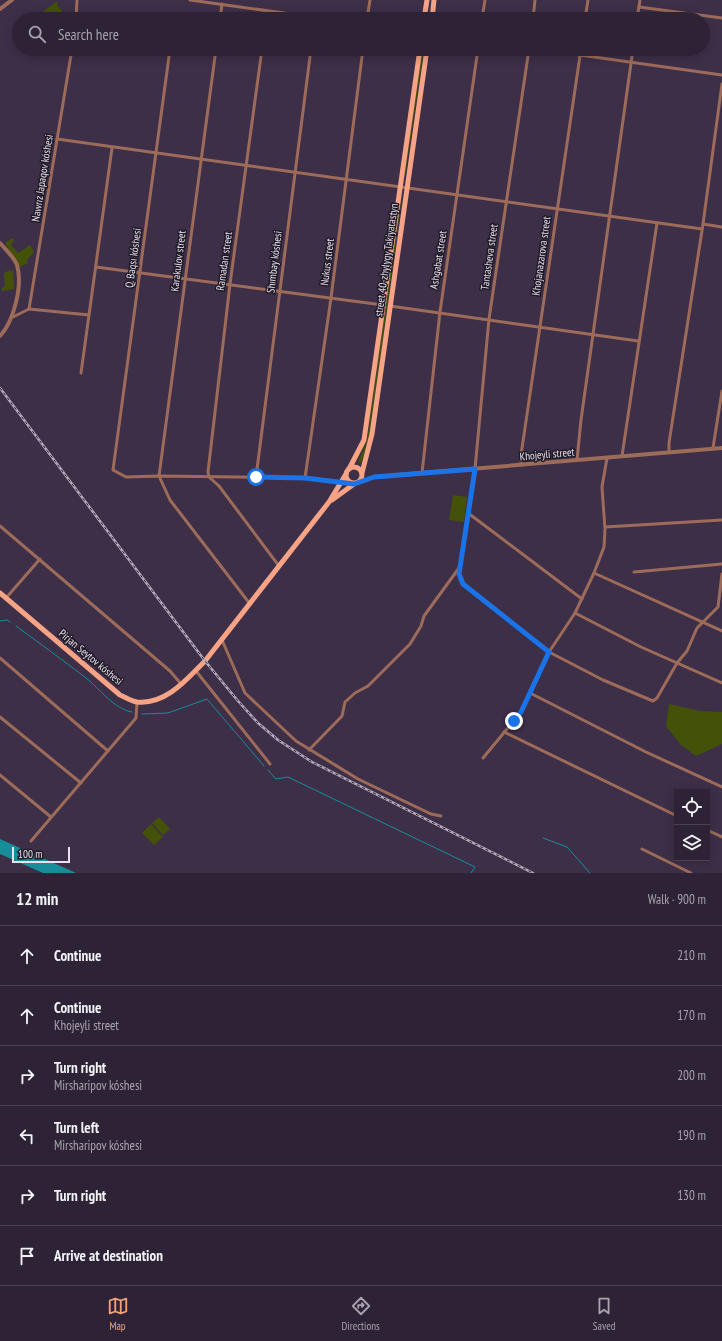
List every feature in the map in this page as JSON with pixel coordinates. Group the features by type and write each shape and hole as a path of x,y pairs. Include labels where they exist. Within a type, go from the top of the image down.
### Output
{"main road":[{"path":"425,12 427,0"},
{"path":"433,12 434,0"},
{"name":"street 40-zhylygy Takiyatastyn","path":"329,502 364,440 419,56"},
{"name":"street 40-zhylygy Takiyatastyn","path":"362,473 372,434 427,56"},
{"path":"138,702 150,701 167,695 182,685 196,671 222,640 329,502 354,483 362,479 362,473 356,467 347,472 348,480 354,483"},
{"name":"Pirjan Seytov kóshesi","path":"0,593 120,695 138,702"}],"street":[{"path":"0,9 12,0"},
{"path":"76,12 77,0"},
{"path":"190,0 274,12"},
{"path":"368,12 370,0"},
{"path":"483,12 484,0"},
{"path":"534,12 535,0"},
{"path":"586,12 588,0"},
{"path":"638,12 640,0"},
{"path":"221,12 222,4"},
{"path":"639,7 677,12"},
{"path":"710,16 722,18"},
{"name":"Nawrız Japaqov kóshesi","path":"29,309 71,56"},
{"name":"Q. Baqsı kóshesi","path":"159,476 126,477 113,470 169,56"},
{"name":"Karakulov street","path":"159,476 200,159 215,56"},
{"name":"Ramadan street","path":"209,477 208,472 230,284 261,56"},
{"name":"Shımbay kóshesi","path":"256,477 310,56"},
{"name":"Nukus street","path":"305,478 331,298 362,56"},
{"name":"Ashgabat street","path":"422,473 440,312 477,56"},
{"name":"Tantasheva street","path":"460,566 475,469 489,319 528,56"},
{"name":"Khojanazarova street","path":"521,465 521,455 580,56"},
{"path":"587,56 722,75"},
{"path":"577,460 581,420 632,56"},
{"path":"668,452 668,443 703,224 722,84"},
{"path":"57,139 112,148 400,186 702,229"},
{"path":"81,373 112,148"},
{"path":"622,456 657,223"},
{"path":"703,224 722,227"},
{"path":"0,243 17,266 18,283 13,317 8,327 0,336"},
{"path":"96,267 383,305"},
{"path":"390,306 489,319 638,342"},
{"path":"13,317 29,309 89,315"},
{"path":"713,448 722,391"},
{"name":"Khojeyli street","path":"374,477 722,448"},
{"path":"483,758 521,712 549,652 575,613 594,573 604,547 605,527 602,487 607,458"},
{"path":"362,473 374,477"},
{"path":"250,604 170,500 159,476 305,478 354,483 374,477"},
{"path":"209,477 219,486 279,566"},
{"path":"468,513 582,599"},
{"path":"605,527 722,520"},
{"path":"0,526 170,670 182,685"},
{"path":"6,598 40,559"},
{"path":"634,572 722,564"},
{"path":"460,566 459,574 463,584 549,652 653,702 657,698 677,662 687,651 702,622 718,607 722,574"},
{"path":"309,750 342,716 346,702 354,693 368,686 410,644 421,626 424,616 460,566"},
{"path":"594,573 722,631"},
{"path":"575,613 722,683"},
{"path":"222,640 245,693 296,741 358,779 431,814 441,816"},
{"path":"0,658 108,751"},
{"path":"196,671 270,764"},
{"path":"530,693 646,752 722,787"},
{"path":"31,841 136,718 138,702"},
{"path":"0,717 81,784"},
{"path":"504,732 674,815"},
{"path":"0,775 52,818"},
{"path":"710,831 722,836"},
{"path":"642,849 691,873"}],"shaded area":[{"path":"58,1 57,5 62,12 42,12"},
{"path":"421,56 423,56 405,176"},
{"path":"401,196 369,442 361,463 358,462 367,441"},
{"path":"12,238 14,240 11,245 18,253 30,245 34,252 27,260 28,263 20,267 5,243"},
{"path":"13,270 14,289 3,291 1,289 5,285 5,272"},
{"path":"453,495 467,497 464,522 449,520"},
{"path":"669,704 700,711 722,712 722,744 696,756 681,745 666,726"},
{"path":"159,817 170,829 163,835 152,823"},
{"path":"151,824 163,837 154,845 142,833"},
{"path":"0,839 76,873 43,873 0,854"}],"waterway":[{"path":"0,621 7,620 10,622"},
{"path":"16,626 86,678 113,703 132,712"},
{"path":"142,714 168,713 207,699 264,766"},
{"path":"268,770 276,779 288,777 475,867 471,873"},
{"path":"543,838 567,847 590,873"}],"railway":[{"path":"0,388 205,661 258,723 278,740 312,762 533,873"}],"route":[{"path":"256,477 305,478 356,484 374,477 475,469 459,574 463,584 549,652 521,712 514,721"}]}
